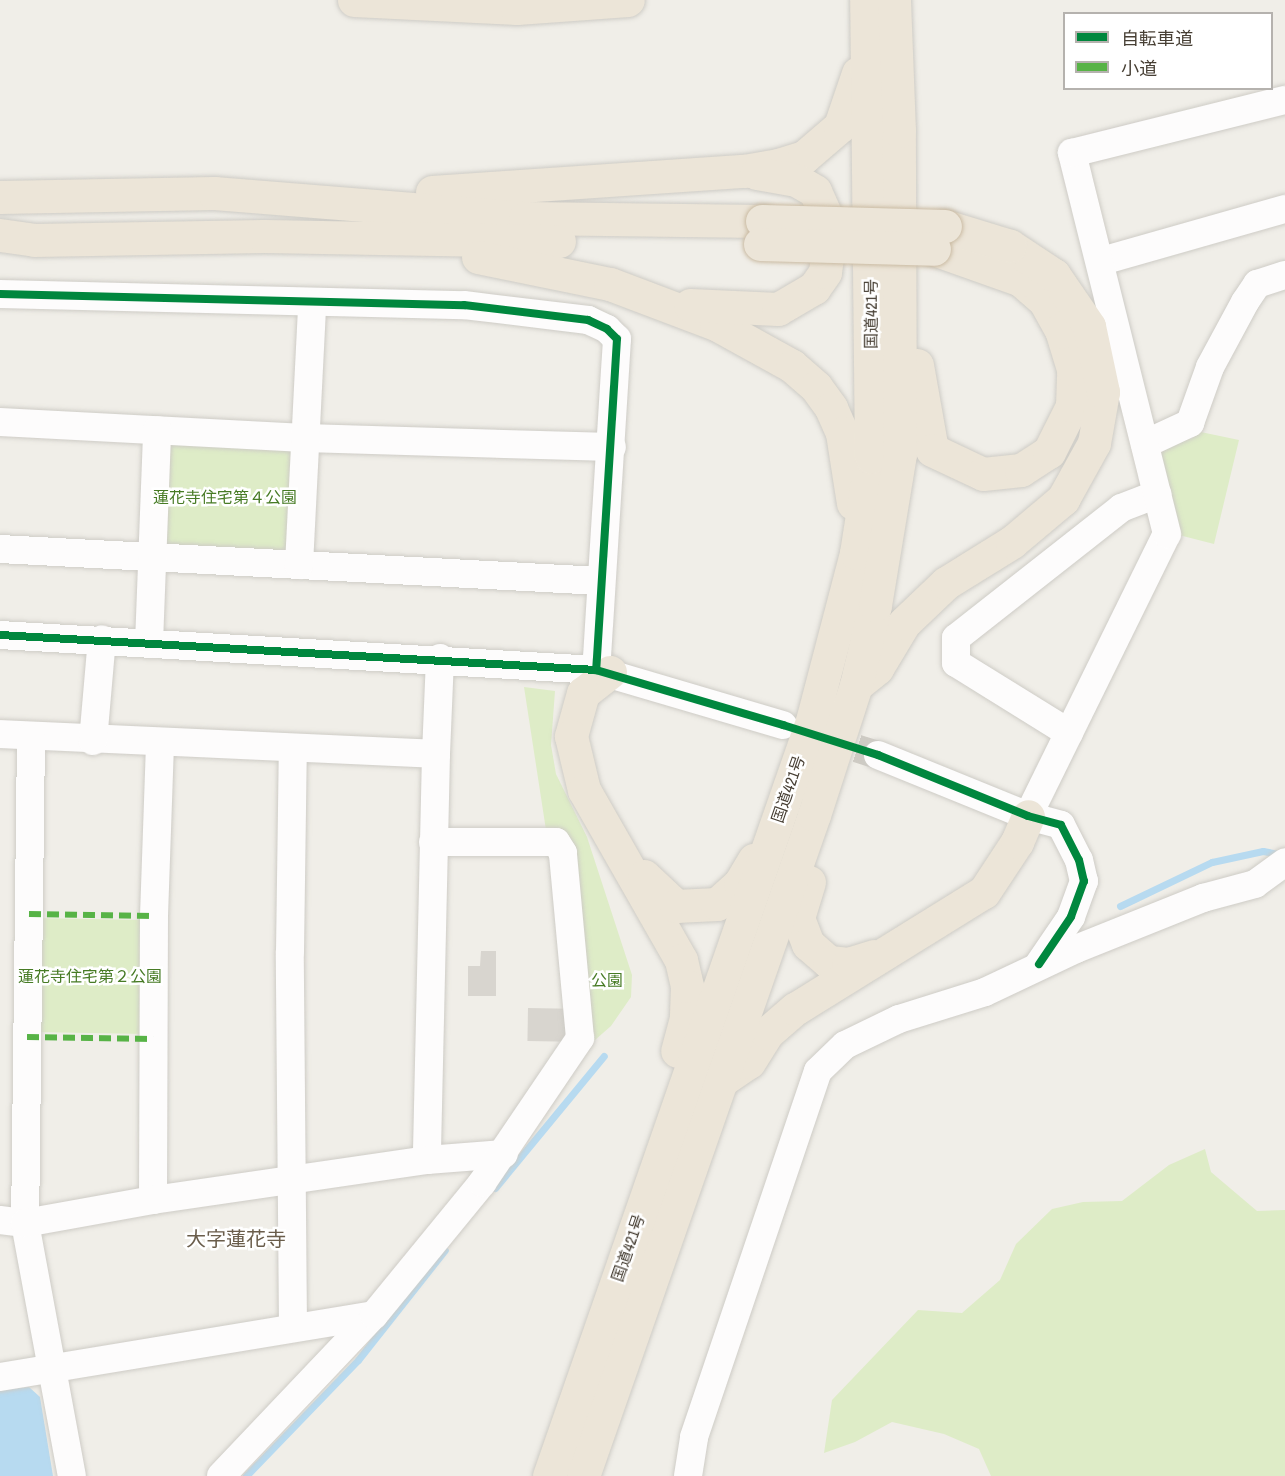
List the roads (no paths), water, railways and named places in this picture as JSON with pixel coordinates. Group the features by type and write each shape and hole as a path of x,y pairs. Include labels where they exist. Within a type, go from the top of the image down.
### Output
{"highway":[{"path":"354,0 517,8 628,0"},
{"path":"0,197 271,196 489,190 744,171 804,157 827,140 848,111 878,17"},
{"name":"国道421号","path":"583,1476 824,784 867,677 875,605 900,454 899,131 878,17"},
{"name":"国道421号","path":"549,1476 812,721 856,553 871,457 878,17"},
{"path":"899,131 915,197 917,383 932,450 983,474 1021,470 1049,452 1072,406 1073,369 1062,332 1045,301 1021,280 939,238"},
{"path":"662,302 778,309 814,288 825,273 831,227 815,191 796,180 744,171"},
{"path":"0,178 28,190 60,195"},
{"path":"271,196 525,218 761,232 939,238 1011,246 1054,275 1089,326 1103,392 1094,443 1063,499 1012,542 946,583 904,623 867,677 828,823 798,918 808,944 829,962 848,964 891,951"},
{"path":"0,225 34,240"},
{"path":"0,235 34,240 761,232"},
{"path":"264,236 488,258 610,284 662,302 759,347 816,387 842,433 850,469 856,553"},
{"path":"603,671 583,693 571,736 584,790 681,960 687,986 686,1018 665,1091 655,1170"},
{"path":"824,784 828,823"},
{"path":"584,790 647,881 676,906 717,904 740,883 775,826"},
{"path":"721,1081 749,1062 767,1034 795,1009 984,892 1017,842 1028,816"}],"street":[{"path":"1028,816 1167,534 1102,261 1072,153 1285,100"},
{"path":"1102,261 1285,208"},
{"path":"1146,444 1190,423 1210,367 1245,302 1257,284 1285,275"},
{"path":"0,294 312,304 464,305 588,320 607,329 617,339 612,447 601,581 603,671"},
{"path":"299,565 312,304"},
{"path":"0,422 305,438 612,447"},
{"path":"149,643 154,558 157,430"},
{"path":"1070,733 956,663 956,638 1120,508 1157,494"},
{"path":"0,549 601,581"},
{"path":"0,635 440,658 603,671 783,725"},
{"path":"93,741 102,639"},
{"path":"427,1160 433,842 440,658"},
{"path":"0,734 93,741 436,754"},
{"path":"31,736 13,1222 54,1366 72,1476"},
{"path":"153,1200 154,916 160,744"},
{"path":"293,749 290,1182 293,1327"},
{"path":"878,756 1028,816 1061,825 1079,860 1084,881 1071,917 1039,964"},
{"path":"221,1476 374,1314 504,1154 580,1038 563,853 556,842 433,842"},
{"path":"688,1476 694,1437 818,1071 845,1045 899,1019 985,992 1039,964 1203,898 1255,884 1284,862"},
{"path":"13,1222 427,1160 504,1154"},
{"path":"0,1377 54,1366 374,1314"}],"water":[{"path":"29,1387 40,1397 53,1476 0,1476 0,1390"}],"waterway":[{"path":"1120,906 1212,862 1263,851 1283,855"},
{"path":"495,1188 604,1056"},
{"path":"246,1476 358,1360 445,1250"}],"tunnel":[{"path":"817,736 878,755"}],"district":[{"name":"大字蓮花寺","path":"236,1238"}],"park label":[{"name":"蓮花寺住宅第４公園","path":"225,497"},
{"name":"蓮花寺住宅第２公園","path":"90,976"},
{"name":"公園","path":"607,980"}]}
